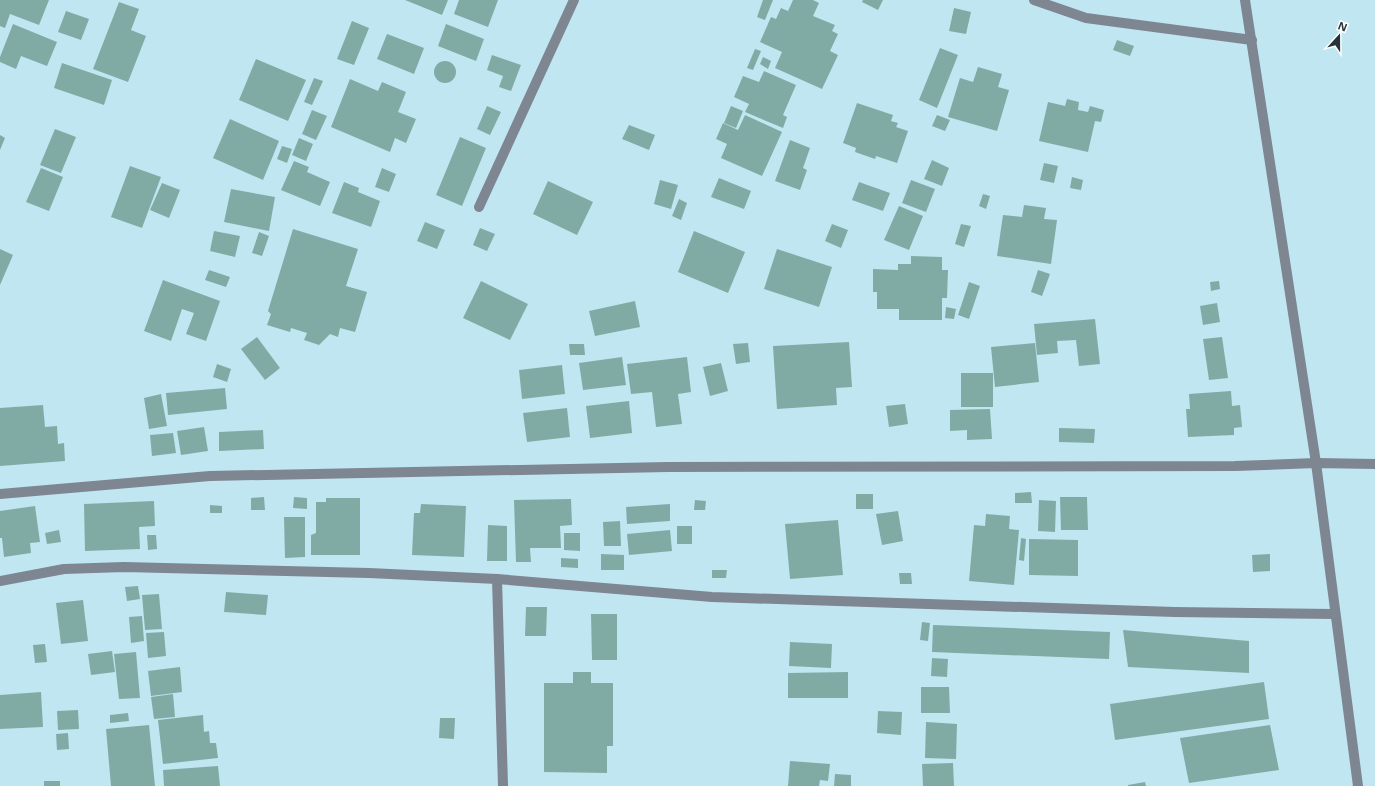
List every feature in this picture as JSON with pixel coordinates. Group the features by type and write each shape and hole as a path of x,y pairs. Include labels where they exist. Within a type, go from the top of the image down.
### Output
{"street":[{"path":"479,206 574,0"},
{"path":"1034,0 1086,18 1252,40"},
{"path":"1246,0 1316,463 1358,786"},
{"path":"0,494 210,476 668,467 1235,466 1316,463 1375,464"},
{"path":"0,581 64,569 124,567 369,573 497,579 712,597 1175,612 1335,614"},
{"path":"497,579 503,786"}],"building":[{"path":"0,0 49,0 39,25 10,14 5,28 0,26"},
{"path":"405,0 448,0 442,15"},
{"path":"459,0 498,0 488,27 454,14"},
{"path":"763,0 773,0 765,20 757,17"},
{"path":"793,0 813,0 819,3 813,16 835,25 832,31 838,34 830,51 838,55 822,89 775,68 782,52 760,42 771,17 776,19 781,8 788,11"},
{"path":"863,0 883,0 878,10 862,2"},
{"path":"119,2 139,9 131,30 146,36 128,82 93,69"},
{"path":"954,8 971,12 966,34 949,31"},
{"path":"66,11 89,19 81,40 58,32"},
{"path":"352,21 369,28 354,65 337,59"},
{"path":"13,24 57,42 47,66 21,56 16,69 0,62 0,57"},
{"path":"446,24 484,39 476,61 438,46"},
{"path":"387,34 424,48 414,74 377,59"},
{"path":"1117,40 1134,46 1130,56 1113,50"},
{"path":"940,48 958,55 937,108 919,100"},
{"path":"755,49 761,51 753,70 747,68"},
{"path":"492,55 521,65 511,91 499,87 503,76 487,70"},
{"path":"763,57 771,61 768,69 760,64"},
{"path":"256,59 306,80 288,121 239,100"},
{"path":"445,61 453,64 456,72 453,80 445,83 437,80 434,72 437,64"},
{"path":"62,63 112,80 104,105 54,88"},
{"path":"978,67 1002,74 998,87 1009,90 997,131 948,117 960,78 973,82"},
{"path":"764,71 796,85 783,115 787,117 783,128 745,112 749,104 734,97 743,76 759,82"},
{"path":"314,78 323,81 312,105 304,102"},
{"path":"350,79 378,91 382,82 406,92 398,112 416,119 406,143 395,138 390,152 331,127"},
{"path":"1067,99 1079,102 1078,110 1088,112 1090,106 1104,110 1101,122 1095,121 1088,152 1039,141 1048,102 1065,106"},
{"path":"857,103 893,115 891,121 898,123 896,127 908,131 897,163 876,156 875,159 855,152 856,148 843,143"},
{"path":"487,106 501,112 490,135 477,129"},
{"path":"731,106 743,111 736,128 724,123"},
{"path":"312,110 327,116 316,140 302,134"},
{"path":"745,115 782,132 762,176 721,158 727,144 716,139 723,123 738,130"},
{"path":"937,115 950,120 945,131 932,126"},
{"path":"230,119 279,141 263,180 213,158"},
{"path":"629,125 655,135 649,150 622,139"},
{"path":"55,129 76,137 61,173 40,165"},
{"path":"0,135 5,138 0,150"},
{"path":"460,137 486,148 462,206 436,195"},
{"path":"299,138 313,144 306,161 292,155"},
{"path":"790,140 810,148 803,168 807,170 800,190 775,181"},
{"path":"282,146 292,149 287,163 277,159"},
{"path":"932,160 949,168 942,186 924,179"},
{"path":"294,161 309,167 307,172 330,182 320,206 281,190"},
{"path":"1044,163 1058,166 1054,183 1040,180"},
{"path":"130,166 161,177 142,228 111,217"},
{"path":"41,168 63,177 49,211 26,202"},
{"path":"382,168 396,174 389,192 375,187"},
{"path":"1072,177 1083,180 1081,190 1070,188"},
{"path":"719,178 751,191 744,209 711,197"},
{"path":"660,180 678,185 671,209 654,204"},
{"path":"911,180 935,189 926,212 902,203"},
{"path":"548,181 593,202 577,235 533,214"},
{"path":"344,182 359,188 358,192 380,201 371,227 332,213"},
{"path":"859,182 890,193 883,211 852,200"},
{"path":"162,183 180,190 169,218 150,210"},
{"path":"231,189 275,197 269,231 224,222"},
{"path":"983,194 990,196 986,209 979,206"},
{"path":"679,199 687,203 681,220 672,216"},
{"path":"1024,205 1046,208 1044,219 1057,220 1051,264 997,256 1003,215 1022,217"},
{"path":"899,206 923,216 909,250 884,240"},
{"path":"425,222 445,230 437,249 417,241"},
{"path":"832,224 848,230 841,248 825,241"},
{"path":"961,224 971,226 964,247 955,244"},
{"path":"480,228 495,234 487,251 473,245"},
{"path":"293,229 358,249 346,286 367,292 355,332 340,328 338,337 330,334 319,345 304,340 307,333 291,328 290,332 267,325 271,314 268,311"},
{"path":"214,231 240,236 235,257 210,251"},
{"path":"694,231 745,252 728,293 678,272"},
{"path":"259,232 269,236 262,256 252,253"},
{"path":"0,249 13,255 0,285"},
{"path":"777,249 832,267 819,307 764,289"},
{"path":"911,256 942,257 942,270 948,270 947,298 942,298 942,320 899,320 899,309 877,309 877,292 873,292 873,269 898,270 898,264 911,264"},
{"path":"209,270 230,277 226,287 205,280"},
{"path":"1038,270 1050,274 1042,296 1031,292"},
{"path":"163,280 220,301 206,341 186,334 194,313 182,309 171,341 144,331"},
{"path":"481,281 528,304 510,340 463,318"},
{"path":"1219,281 1220,289 1211,291 1210,282"},
{"path":"969,282 980,286 969,319 958,315"},
{"path":"635,301 640,327 595,336 589,311"},
{"path":"1217,303 1220,322 1203,325 1200,306"},
{"path":"946,307 956,309 954,319 945,318"},
{"path":"1095,319 1100,364 1079,366 1076,340 1057,341 1058,353 1037,355 1034,324"},
{"path":"257,337 280,368 265,380 241,349"},
{"path":"1222,337 1228,378 1209,380 1203,339"},
{"path":"849,342 852,387 836,388 837,405 777,409 773,346"},
{"path":"748,343 750,362 736,364 733,344"},
{"path":"1035,343 1039,382 995,387 991,347"},
{"path":"569,344 584,344 585,355 570,355"},
{"path":"622,357 626,385 583,390 579,363"},
{"path":"687,357 691,392 678,394 682,424 656,427 652,392 631,394 627,364"},
{"path":"721,363 728,391 710,396 703,367"},
{"path":"217,364 231,369 227,382 213,377"},
{"path":"562,365 565,394 522,399 519,370"},
{"path":"961,373 993,373 993,407 961,407"},
{"path":"225,388 227,409 168,415 166,393"},
{"path":"1231,391 1232,406 1240,405 1242,427 1234,428 1234,435 1188,437 1186,409 1190,409 1189,394"},
{"path":"161,394 167,426 149,429 144,398"},
{"path":"629,401 632,433 590,438 586,406"},
{"path":"905,404 908,424 889,427 886,406"},
{"path":"43,405 45,427 57,426 58,444 64,443 65,461 0,466 0,408"},
{"path":"567,408 570,437 527,442 523,413"},
{"path":"990,409 992,439 967,440 967,430 950,431 950,410"},
{"path":"204,427 208,451 181,455 177,431"},
{"path":"1059,428 1095,429 1094,443 1059,442"},
{"path":"263,430 264,449 219,451 219,432"},
{"path":"173,433 176,453 152,456 150,435"},
{"path":"1031,492 1032,503 1015,503 1015,493"},
{"path":"856,494 873,494 873,509 856,509"},
{"path":"264,497 265,510 251,510 251,498"},
{"path":"294,497 307,498 307,509 293,508"},
{"path":"1060,497 1087,497 1088,530 1061,530"},
{"path":"326,498 360,498 360,555 311,555 311,535 316,533 316,502 326,502"},
{"path":"571,499 572,525 560,526 561,548 530,548 531,562 516,562 514,500"},
{"path":"695,500 706,501 705,510 694,510"},
{"path":"1039,500 1056,501 1055,532 1038,531"},
{"path":"154,501 155,526 139,527 140,549 85,551 84,504"},
{"path":"421,504 466,506 464,557 412,555 414,513 420,513"},
{"path":"670,504 670,521 627,524 626,507"},
{"path":"210,505 222,506 222,513 210,513"},
{"path":"35,506 40,542 30,543 31,553 4,557 2,538 0,538 0,511"},
{"path":"898,511 903,541 882,545 876,514"},
{"path":"986,514 1010,516 1009,529 1019,530 1014,585 969,581 974,525 985,526"},
{"path":"284,517 305,517 305,557 285,558"},
{"path":"838,520 843,575 790,579 785,524"},
{"path":"620,521 621,546 604,546 603,522"},
{"path":"488,525 507,526 507,561 487,561"},
{"path":"677,526 692,526 692,544 677,544"},
{"path":"59,530 61,542 47,544 45,533"},
{"path":"670,530 672,551 629,555 627,534"},
{"path":"564,533 580,533 580,551 564,550"},
{"path":"147,535 156,535 157,549 148,550"},
{"path":"1021,538 1026,539 1024,561 1019,560"},
{"path":"1029,539 1078,540 1078,576 1029,575"},
{"path":"601,554 624,555 624,570 601,570"},
{"path":"1270,554 1270,571 1253,572 1252,555"},
{"path":"561,558 578,559 578,568 561,567"},
{"path":"712,570 727,570 726,578 712,578"},
{"path":"899,573 911,573 912,584 900,584"},
{"path":"138,586 140,599 127,601 125,587"},
{"path":"226,592 268,595 266,615 224,612"},
{"path":"159,594 162,629 145,630 142,595"},
{"path":"83,600 88,641 61,644 56,603"},
{"path":"526,607 547,607 546,636 525,636"},
{"path":"591,614 617,614 617,660 592,660"},
{"path":"142,616 144,641 131,643 129,617"},
{"path":"922,622 930,623 928,641 920,640"},
{"path":"933,625 1110,632 1109,659 932,652"},
{"path":"1123,630 1249,641 1249,673 1128,667"},
{"path":"164,632 166,656 148,658 146,633"},
{"path":"790,642 832,644 831,668 789,666"},
{"path":"45,644 47,662 35,663 33,645"},
{"path":"112,651 115,672 91,675 88,654"},
{"path":"136,652 140,698 119,699 114,654"},
{"path":"932,658 948,659 947,677 931,676"},
{"path":"180,667 182,692 151,696 148,671"},
{"path":"573,672 591,672 591,683 613,683 613,746 607,746 607,773 544,772 544,683 573,683"},
{"path":"848,672 848,698 788,698 788,673"},
{"path":"1264,682 1269,719 1115,740 1110,704"},
{"path":"921,687 949,687 950,713 921,713"},
{"path":"41,692 43,727 0,729 0,695"},
{"path":"173,694 175,717 154,719 151,697"},
{"path":"78,710 79,729 58,730 57,711"},
{"path":"878,711 902,712 901,735 877,733"},
{"path":"128,713 129,721 110,723 110,715"},
{"path":"203,715 204,732 209,731 210,743 216,743 218,758 163,764 158,720"},
{"path":"440,718 455,718 454,739 439,738"},
{"path":"926,722 957,724 956,759 925,758"},
{"path":"149,725 155,786 111,786 106,729"},
{"path":"1270,725 1279,770 1189,783 1180,738"},
{"path":"68,733 69,749 57,750 56,734"},
{"path":"790,761 830,764 828,781 820,780 819,786 788,786"},
{"path":"953,763 954,786 923,786 922,764"},
{"path":"218,766 220,786 164,786 163,770"},
{"path":"835,774 851,775 851,786 834,786"},
{"path":"44,781 60,781 60,786 44,786"},
{"path":"1145,782 1146,786 1128,786 1128,785"}]}
